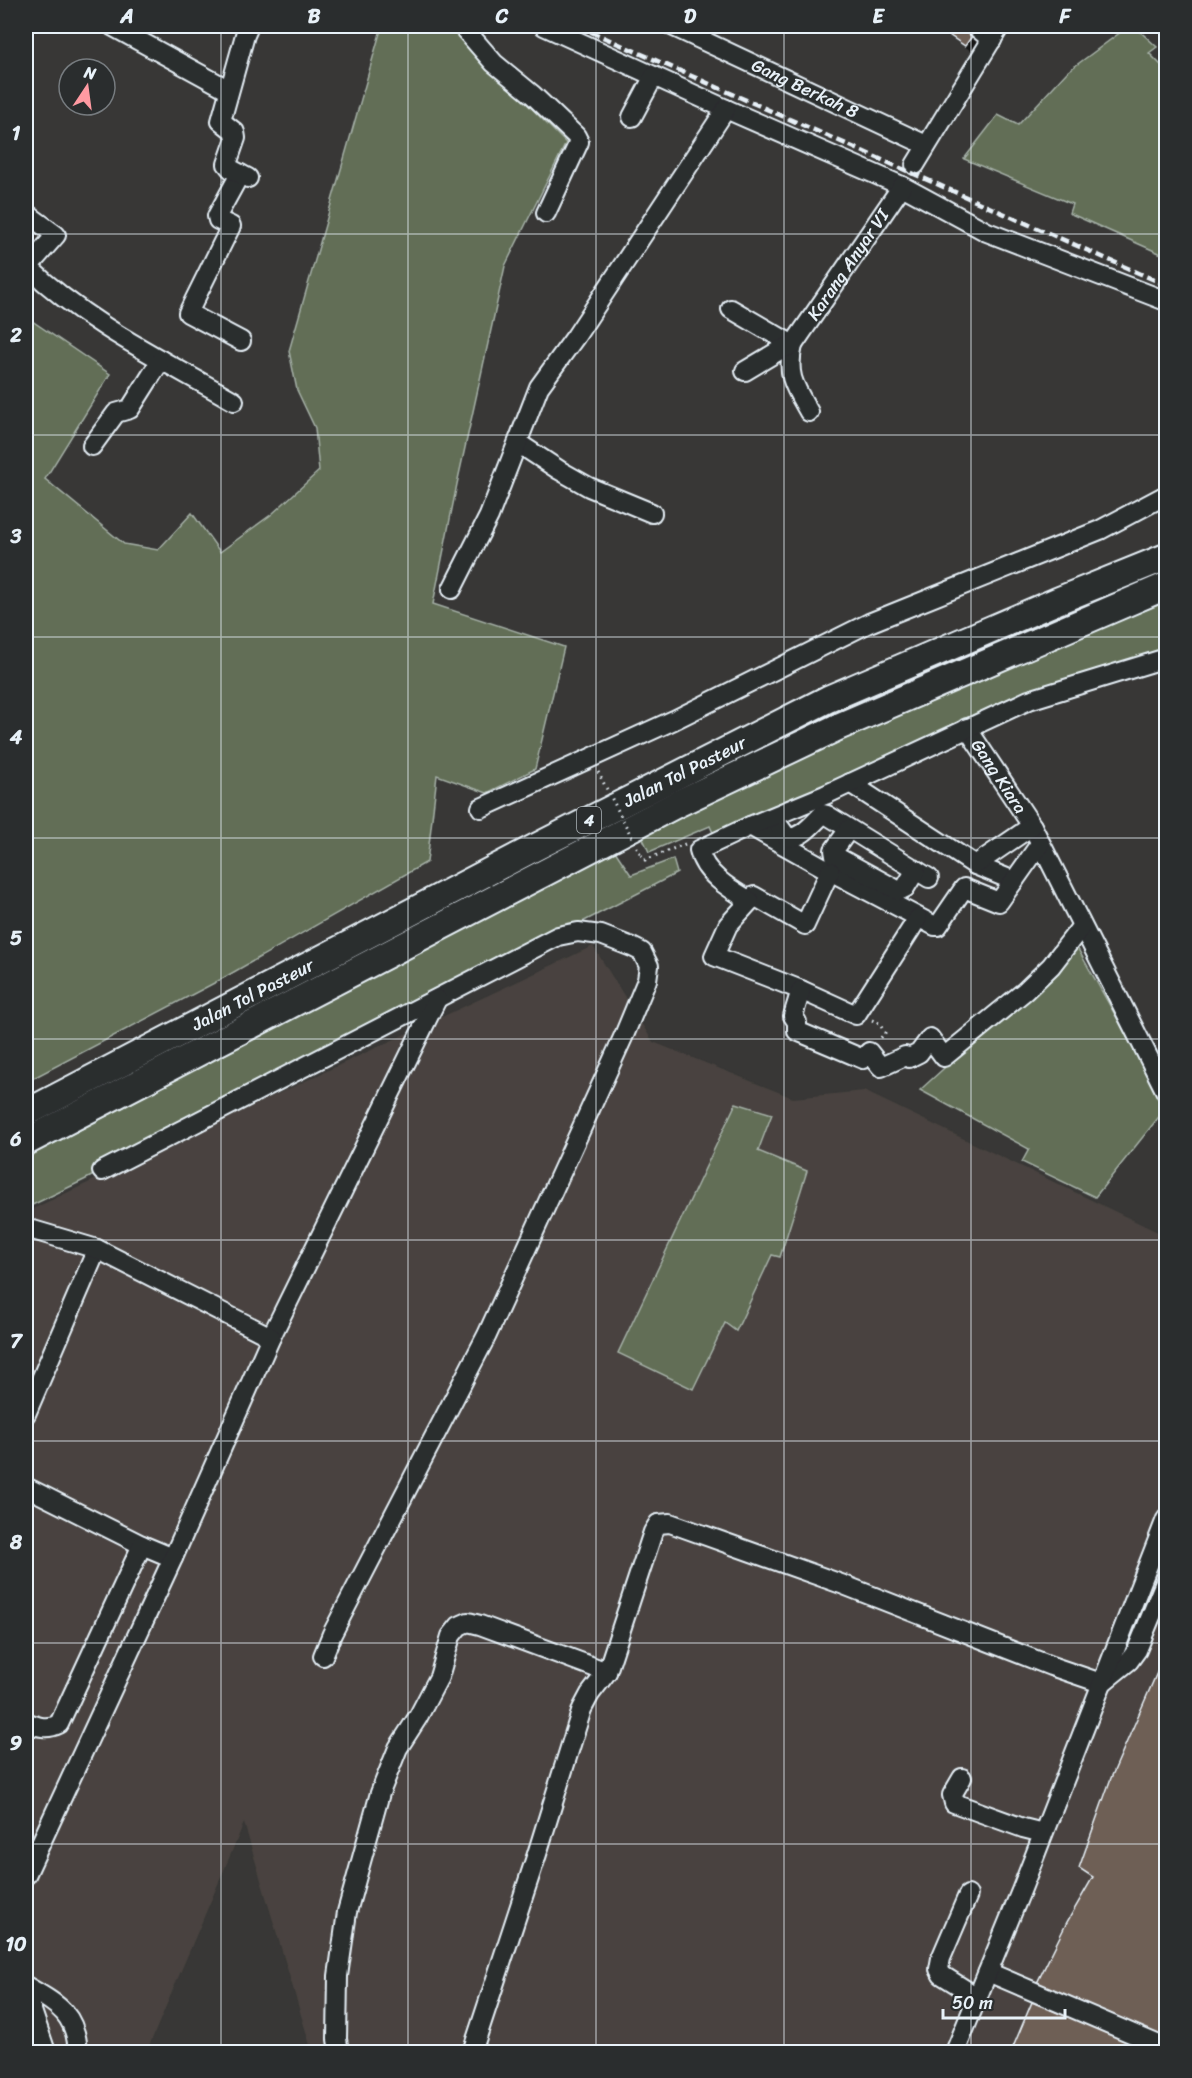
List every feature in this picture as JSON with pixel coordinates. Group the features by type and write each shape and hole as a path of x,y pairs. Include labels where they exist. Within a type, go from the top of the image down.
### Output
{"highway":[{"name":"Jalan Tol Pasteur","path":"26,1113 536,847 828,699 1057,601 1167,557"},
{"name":"Jalan Tol Pasteur","path":"26,1143 677,804 837,727 1167,586"}],"street":[{"path":"112,26 229,90"},
{"path":"241,341 188,313 231,226 218,220 217,216 244,176 227,164 236,138 235,132 221,121 249,26"},
{"path":"462,26 494,63 533,95 576,136 579,142 546,213"},
{"path":"544,26 902,186 987,232 1167,301"},
{"path":"915,165 996,33 975,26"},
{"name":"Gang Berkah 8","path":"681,28 926,145"},
{"path":"632,117 654,76"},
{"path":"452,589 489,516 539,387 583,326 726,109"},
{"name":"Karang Anyar VI","path":"793,345 902,186"},
{"path":"26,213 56,235 28,267 75,306 128,342 234,401"},
{"path":"731,309 793,345"},
{"path":"745,371 793,345"},
{"path":"793,345 790,358 792,382 809,412"},
{"path":"92,446 116,413 130,409 161,360"},
{"path":"518,443 589,487 652,513"},
{"path":"481,808 674,720 869,623 1100,530 1167,495"},
{"path":"750,901 729,889 715,876 702,861 699,850 1029,700 1167,658"},
{"name":"Gang Kiara","path":"967,728 1032,826 1081,927 1167,1092"},
{"path":"850,783 975,865 1014,881"},
{"path":"773,817 787,837 791,839 800,835 825,814 922,874 899,891 835,856 834,850 849,829"},
{"path":"750,826 830,872 938,926 963,889 969,888 999,903 1040,844"},
{"path":"975,865 1032,826"},
{"path":"830,872 805,925 754,896 728,925 714,956 801,990 856,1015 918,918"},
{"path":"801,990 793,1017 797,1022 797,1032 863,1059 869,1052 881,1067 905,1056 909,1058 919,1053 930,1038 944,1057 1025,991 1051,966 1081,927"},
{"path":"102,1171 558,936 578,932 601,935 625,943 642,952 650,966 647,980 625,1033 487,1335 332,1634 323,1656"},
{"path":"26,1875 173,1558 271,1337 437,999"},
{"path":"33,1230 97,1249 271,1337"},
{"path":"26,1414 97,1249"},
{"path":"26,1486 142,1545 173,1558"},
{"path":"955,2052 1167,1519"},
{"path":"472,2052 582,1709 607,1672 653,1532 658,1524 670,1523 844,1585 1051,1666 1101,1683"},
{"path":"26,1722 38,1727 51,1728 59,1724 142,1545"},
{"path":"1101,1683 1130,1661 1167,1580"},
{"path":"339,2052 337,2039 338,1976 347,1911 387,1771 398,1748 430,1696 455,1631 459,1626 468,1622 480,1625 607,1672"},
{"path":"962,1778 952,1796 954,1803 1043,1833"},
{"path":"968,1895 940,1958 939,1969 942,1975 977,1997"},
{"path":"987,1972 1167,2048"},
{"path":"26,1986 58,2005 68,2015 74,2026 78,2052"},
{"path":"26,1993 46,2052"}],"path":[{"path":"598,772 645,860 687,843"},
{"path":"856,1015 879,1023 885,1033 869,1052"}],"shaded area":[{"path":"593,946 653,1042 793,1098 864,1091 1166,1236 1166,2052 312,2052 244,1823 149,2046 164,2052 26,2052 26,1212"}],"green space":[{"path":"382,26 450,26 566,143 505,266 433,604 564,647 535,769 487,793 437,775 427,862 218,981 26,1082 26,326 32,321 110,374 45,479 124,544 158,550 192,513 220,552 272,514 319,471 315,428 297,390 289,351"},
{"path":"1129,26 1134,26 1157,47 1149,53 1166,70 1166,256 1069,213 1072,204 964,159 998,115 1018,125 1067,72"},
{"path":"1166,602 1166,649 1119,664 714,835 710,826 649,852 641,834 998,668"},
{"path":"615,851 631,875 673,859 677,873 26,1208 26,1158"},
{"path":"1074,942 1166,1105 1166,1108 1095,1197 1022,1162 1029,1149 920,1090 1054,968"},
{"path":"736,1103 772,1114 758,1151 807,1171 780,1257 772,1255 736,1331 725,1323 693,1389 618,1353"}],"building":[{"path":"950,26 971,26 977,29 965,46 946,33"},
{"path":"1166,1652 1166,2042 1036,1985 1067,1922 1093,1877 1079,1868 1111,1778"},
{"path":"1032,2002 1155,2052 1011,2052"}],"railway":[{"path":"578,26 1166,285"}]}
